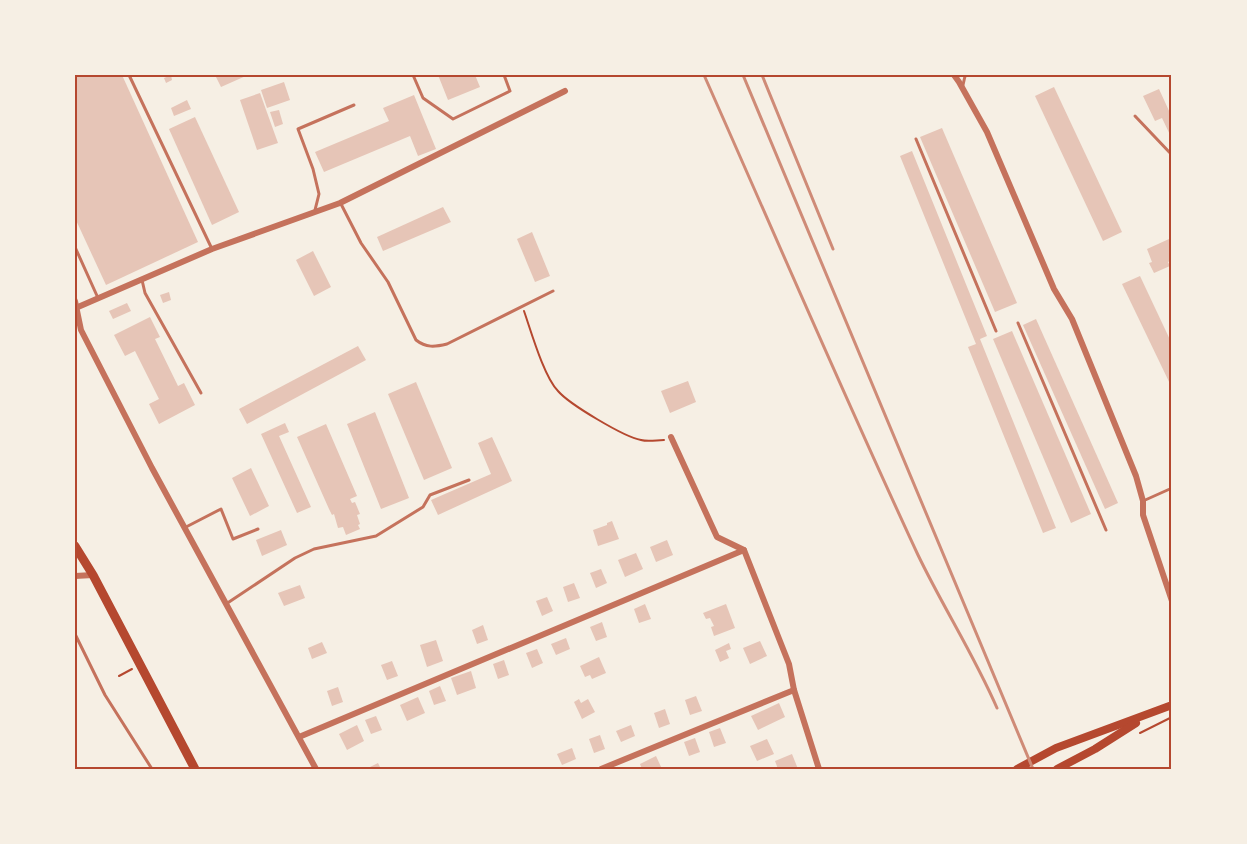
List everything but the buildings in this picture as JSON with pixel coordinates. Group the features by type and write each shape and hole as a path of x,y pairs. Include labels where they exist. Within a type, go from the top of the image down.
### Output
{"main road":[{"path":"75,546 93,575 195,769"},
{"path":"1017,769 1056,748 1172,705"},
{"path":"1056,769 1095,749 1151,712"}],"street":[{"path":"954,75 987,132 1054,288 1072,319 1137,476 1143,501 1143,515 1172,601"},
{"path":"316,769 81,330 76,304 98,298 212,249 340,202 565,91"},
{"path":"672,438 717,537 744,550 789,664 794,690 819,769"},
{"path":"299,737 744,550"},
{"path":"75,576 93,575"},
{"path":"602,769 794,690"}],"lane":[{"path":"129,75 212,249"},
{"path":"413,75 423,98 453,119 510,91 504,75"},
{"path":"962,87 965,76 968,75"},
{"path":"315,212 319,194 313,168 298,129 354,105"},
{"path":"1135,116 1172,155"},
{"path":"916,139 996,331"},
{"path":"340,202 361,243 388,282 416,340 423,345 435,347 447,344 553,291"},
{"path":"75,247 98,298"},
{"path":"142,280 146,293 201,393"},
{"path":"1018,323 1106,530"},
{"path":"226,604 295,558 314,549 376,536 423,507 430,495 469,480"},
{"path":"1143,501 1172,489"},
{"path":"185,528 220,509 233,540 258,529"},
{"path":"75,634 105,694 152,769"}],"path":[{"path":"522,306 539,354 556,390 571,402 641,441 672,438"},
{"path":"119,676 140,665"}],"railway":[{"path":"704,75 918,555 997,708"},
{"path":"743,75 1033,769"},
{"path":"762,75 833,249"}]}
